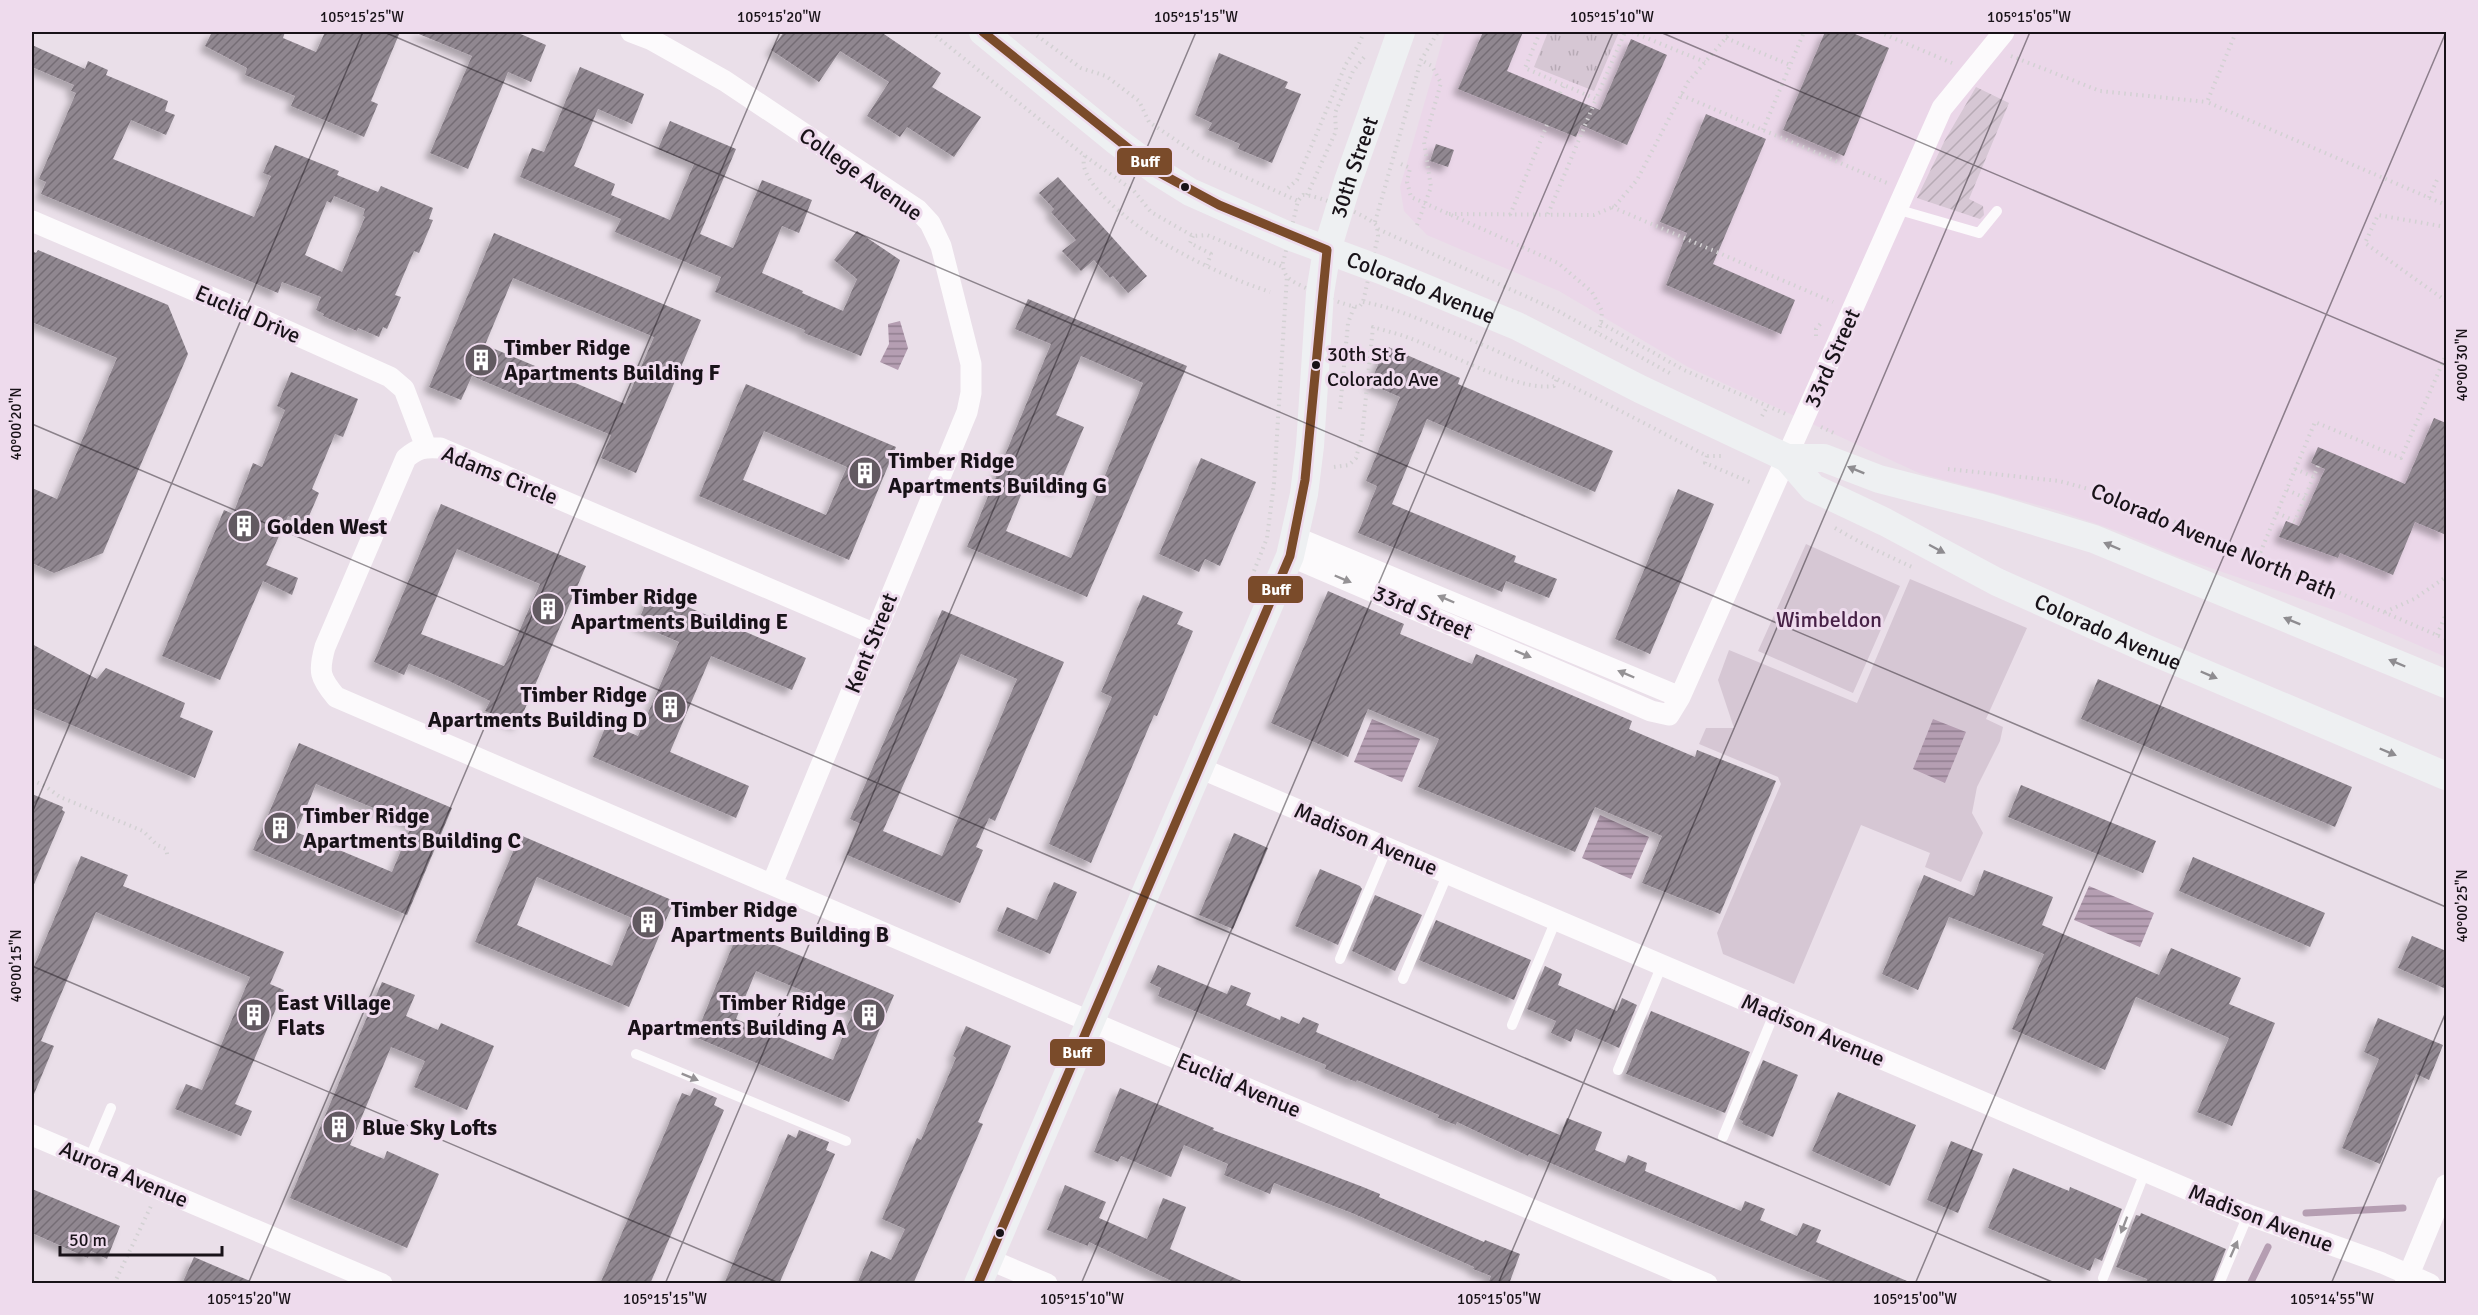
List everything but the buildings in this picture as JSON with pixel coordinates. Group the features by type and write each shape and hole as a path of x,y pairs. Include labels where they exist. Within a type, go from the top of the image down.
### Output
{"main road":[{"name":"Colorado Avenue","path":"983,32 1158,172 1190,192 1231,211 1517,326 1640,390 1787,458 1813,488 1885,522 1997,582 2147,649 2446,776"},
{"name":"30th Street","path":"983,1271 1200,768 1292,547 1304,494 1310,446 1320,293 1327,250 1348,181 1401,32"},
{"name":"Colorado Avenue","path":"1787,458 1824,458 1879,480 1988,507 2094,539 2446,684"}],"street":[{"name":"College Avenue","path":"632,32 652,40 725,81 918,210 930,223 941,246 971,364 969,402"},
{"name":"33rd Street","path":"1292,547 1680,697 1942,108 2004,32"},
{"name":"Euclid Drive","path":"32,221 390,377 404,389 426,447"},
{"name":"Kent Street","path":"772,884 969,402"},
{"name":"Adams Circle","path":"772,884 336,698 322,681 320,665 325,647 406,458 417,449 426,447 447,451 875,634"},
{"name":"Madison Avenue","path":"1200,768 2145,1172 2407,1279 2430,1284"},
{"name":"Euclid Avenue","path":"772,884 1707,1284"},
{"name":"Aurora Avenue","path":"32,1135 382,1284"},
{"path":"2407,1279 2446,1185"},
{"path":"983,1271 1047,1284"}],"lane":[{"path":"1900,200 1979,233 1997,211"},
{"path":"1340,959 1387,848"},
{"path":"1403,979 1448,873"},
{"path":"1512,1025 1556,920"},
{"path":"1618,1070 1662,965"},
{"path":"1723,1137 1774,1014"},
{"path":"636,1054 846,1140"},
{"path":"89,1160 111,1108"},
{"path":"2103,1278 2145,1172"},
{"path":"2219,1284 2248,1215"}],"path":[{"path":"931,32 1084,159 1134,191 1151,212 1194,236 1207,235 1283,265 1287,275 1274,483 1267,538 1251,579"},
{"path":"1032,32 1081,68 1106,76 1139,101 1149,122 1201,157 1297,203 1303,195 1313,196"},
{"path":"1288,188 1297,180 1346,64 1364,32"},
{"path":"1375,222 1421,60 1438,32"},
{"path":"1540,32 1525,69 1596,99"},
{"path":"1548,214 1624,32"},
{"path":"1632,32 1640,33 1705,62"},
{"path":"1449,214 1594,215 1612,207 1637,180 1688,81 1731,32"},
{"path":"1763,130 1804,32"},
{"path":"1878,32 1955,64"},
{"path":"2207,102 2236,32"},
{"path":"1726,38 1790,65"},
{"path":"1990,48 2100,91 2207,102 2446,205"},
{"path":"1307,195 1336,130 1335,113 1353,71 1369,50"},
{"path":"1418,225 1431,187 1424,142 1441,83 1432,66 1421,60"},
{"path":"1560,93 1564,85"},
{"path":"1681,95 1763,130 1900,200"},
{"path":"1510,215 1546,125"},
{"path":"1084,159 1094,187 1122,214 1164,244 1243,282 1270,292"},
{"path":"1401,164 1410,168 1407,183 1410,197 1558,263 1592,292 1602,311 1598,332"},
{"path":"2429,198 2437,180"},
{"path":"1612,207 1836,303"},
{"path":"2446,227 2378,215 2365,243 2446,301"},
{"path":"1370,219 1375,222 1378,236"},
{"path":"1378,229 1558,311 1679,378"},
{"path":"1194,236 1190,243 1211,254 1207,265"},
{"path":"1287,275 1295,282"},
{"path":"1339,411 1351,306 1359,307 1364,295"},
{"path":"1363,302 1385,306 1478,342 1557,379 1707,456"},
{"path":"1601,323 1684,370 1767,407 1762,416 1752,412"},
{"path":"1335,456 1334,467 1350,465 1356,458 1362,436 1373,327 1407,337 1521,384 1541,388 1554,386 1557,379"},
{"path":"2258,558 2315,422 2401,458 2446,355"},
{"path":"1804,420 1843,437"},
{"path":"2277,513 2295,521 2318,466"},
{"name":"Colorado Avenue North Path","path":"1938,468 2070,483 2115,496 2446,639"},
{"path":"2295,469 2314,477"},
{"path":"2287,490 2305,498"},
{"path":"2384,612 2414,599 2446,577"},
{"path":"2437,635 2446,614"},
{"path":"32,780 60,797 143,831 157,845 166,849 168,858"},
{"path":"114,1284 158,1189"}],"shaded area":[{"path":"1445,32 2446,32 2446,657 2343,613 2184,559 2120,532 2056,510 1919,473 1688,367 1559,291 1427,235 1404,211 1400,187"},
{"path":"900,321 908,348 898,370 880,362 889,344 888,324"},
{"path":"1372,719 1420,739 1402,782 1354,762"},
{"path":"1933,719 1966,732 1945,783 1913,769"},
{"path":"1600,815 1649,837 1631,879 1582,858"},
{"path":"2089,886 2154,913 2140,947 2074,920"}],"green space":[{"path":"1548,32 1619,32 1594,91 1534,67"},
{"path":"1976,87 2009,103 1969,199 1983,206 1984,215 1980,219 1917,198 1945,140"},
{"name":"Wimbeldon","path":"1806,544 1900,586 1853,693 1758,651"},
{"path":"1910,579 2027,628 1986,719 2003,727 2000,741 1977,787 1972,813 1983,833 1961,882 1925,867 1930,853 1861,825 1794,984 1723,954 1717,933 1781,784 1778,777 1699,744 1706,728 1734,728 1718,680 1729,650 1857,703"}],"waterway":[{"path":"2306,1213 2403,1208"},
{"path":"2250,1284 2268,1247"}],"transit line":[{"name":"Buff","path":"978,1284 1290,556 1305,480 1327,250 1219,205 1158,172 983,32"}],"place":[{"name":"Timber Ridge Apartments Building F","path":"481,360"},
{"name":"30th St & Colorado Ave","path":"1316,365"},
{"name":"Timber Ridge Apartments Building G","path":"865,473"},
{"name":"Golden West","path":"244,526"},
{"name":"Timber Ridge Apartments Building E","path":"548,609"},
{"name":"Timber Ridge Apartments Building D","path":"670,707"},
{"name":"Timber Ridge Apartments Building C","path":"280,828"},
{"name":"Timber Ridge Apartments Building B","path":"648,922"},
{"name":"East Village Flats","path":"254,1015"},
{"name":"Timber Ridge Apartments Building A","path":"869,1015"},
{"name":"Blue Sky Lofts","path":"339,1127"}]}
